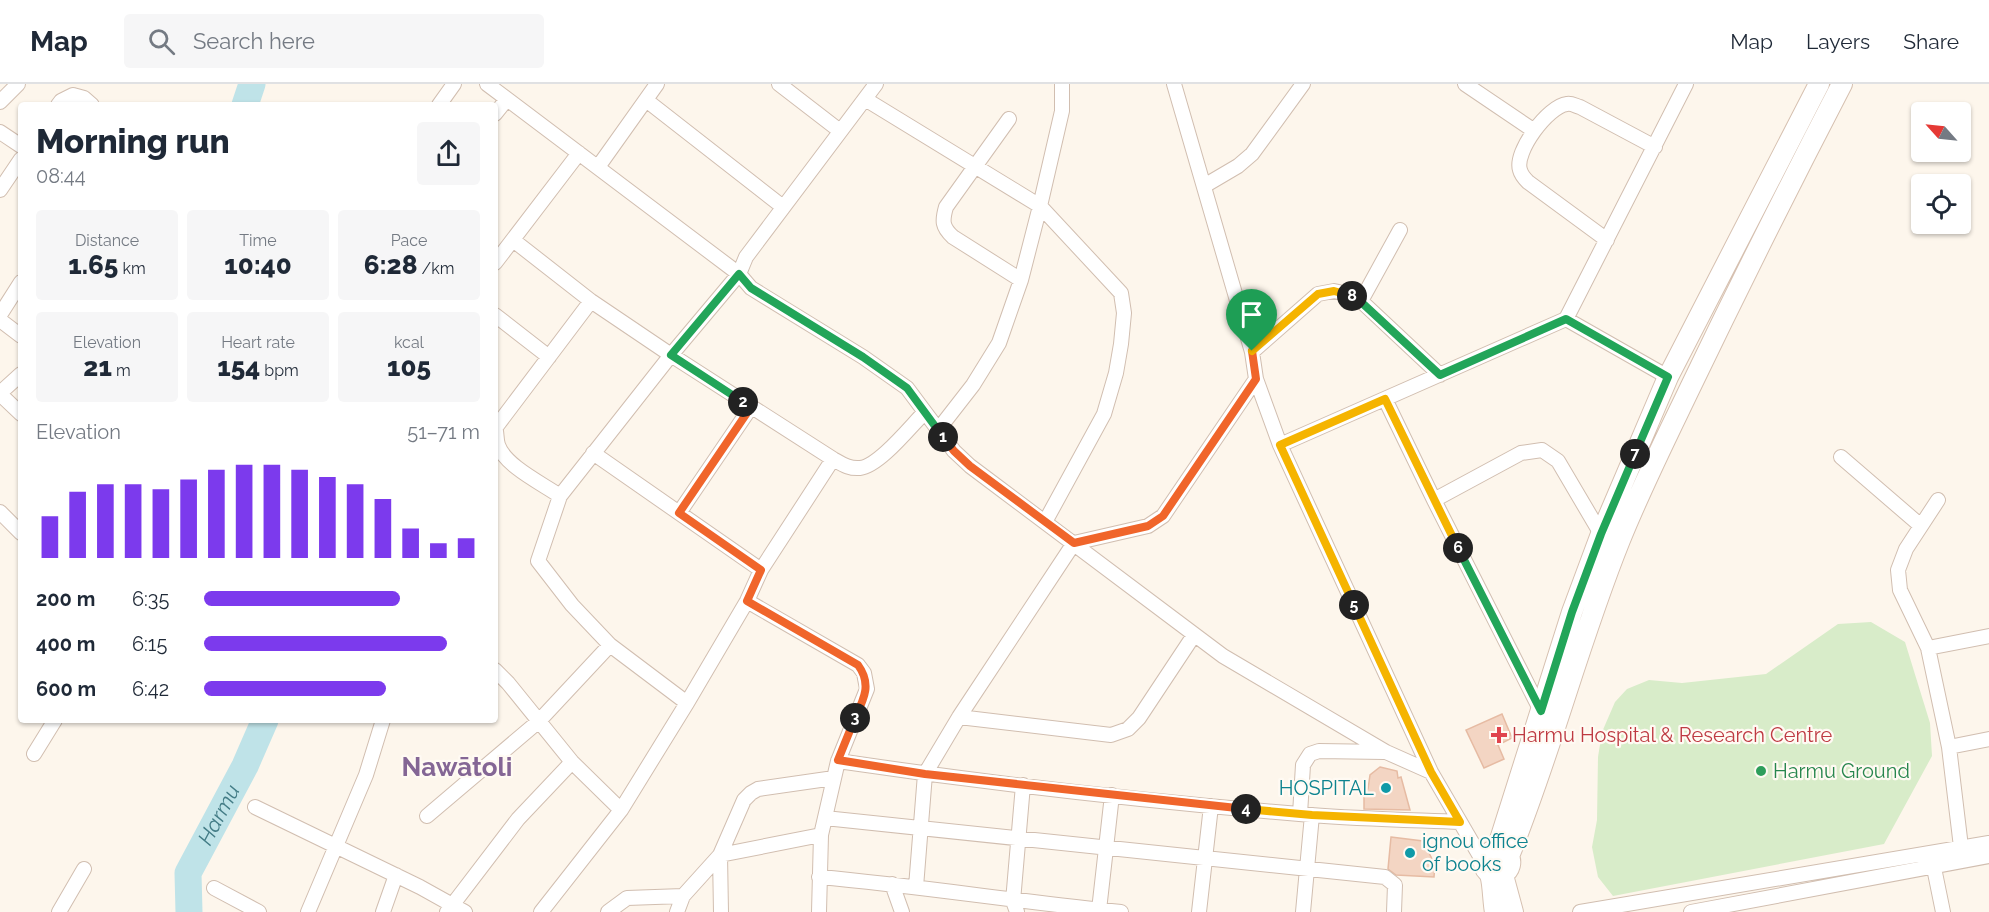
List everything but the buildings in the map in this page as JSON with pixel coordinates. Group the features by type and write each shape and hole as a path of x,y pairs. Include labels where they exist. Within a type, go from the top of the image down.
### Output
{"main road":[{"path":"1495,912 1497,863 1572,612 1601,534 1668,377 1819,84"},
{"path":"1513,912 1497,863 1535,789 1620,540 1725,314 1842,84"}],"street":[{"path":"0,102 18,84"},
{"path":"441,102 454,84"},
{"path":"598,167 657,84"},
{"path":"779,84 840,131"},
{"path":"687,703 610,645 572,605 538,561 560,496 671,355 739,274 746,257 876,84"},
{"path":"938,430 973,385 993,353 1021,280 1062,111 1062,84"},
{"path":"1174,84 1252,351 1256,379 1280,445 1431,772 1460,822 1497,863"},
{"path":"1204,186 1238,166 1252,154 1303,84"},
{"path":"1465,84 1533,130"},
{"path":"1280,445 1566,319 1686,84"},
{"path":"493,86 507,99 739,274 751,288 878,367 907,388 954,451 970,466 1223,656 1386,752 1431,772"},
{"path":"60,102 73,95 89,102"},
{"path":"498,110 507,99"},
{"path":"865,99 1040,206 1111,280 1120,293 1124,313 1116,373 1104,414 1045,522"},
{"path":"646,100 783,207"},
{"path":"1607,240 1528,182 1520,170 1519,156 1533,130 1559,107 1568,104 1580,107 1655,147"},
{"path":"1009,119 946,207 942,220 945,229 952,237 1021,280"},
{"path":"0,132 18,144"},
{"path":"498,259 579,153"},
{"path":"0,190 18,163"},
{"path":"1360,301 1400,230"},
{"path":"513,240 591,301 846,467 859,468 872,464 924,412"},
{"path":"0,315 18,287"},
{"path":"1252,351 1318,294 1334,291 1348,294 1360,301 1440,375"},
{"path":"498,424 591,301"},
{"path":"498,317 549,357"},
{"path":"1566,319 1668,377"},
{"path":"0,320 18,334"},
{"path":"18,377 0,393 18,411"},
{"path":"916,887 925,774 959,717 1074,543 1148,526 1163,516 1256,379"},
{"path":"1385,399 1541,711"},
{"path":"679,513 751,407"},
{"path":"498,445 513,465 560,496"},
{"path":"1434,500 1521,453 1542,450 1558,461 1601,534"},
{"path":"593,453 761,570"},
{"path":"1841,458 1921,526"},
{"path":"541,912 621,810 747,601 761,570 833,459"},
{"path":"1938,500 1906,549 1898,570 1900,590 1928,648 1949,747 1961,847"},
{"path":"0,512 18,530"},
{"path":"747,601 858,665 864,673 867,689 838,760 821,836 819,912"},
{"path":"959,717 1111,735 1128,729 1139,718 1194,634"},
{"path":"1928,648 1989,636"},
{"path":"427,816 539,720 610,645"},
{"path":"498,673 572,762 621,810"},
{"path":"34,754 53,723"},
{"path":"308,912 366,775 382,723"},
{"path":"1949,747 1989,739"},
{"path":"1303,912 1307,868 1303,765 1310,754 1319,752 1386,752"},
{"path":"838,760 925,774 1211,806 1306,815 1460,822"},
{"path":"255,807 396,875 456,909 519,819 572,762"},
{"path":"677,912 683,896 720,855 744,800 751,792 834,778"},
{"path":"1015,907 1023,785"},
{"path":"1099,910 1112,795"},
{"path":"1199,912 1211,806"},
{"path":"825,818 1385,877 1395,885 1394,912"},
{"path":"720,855 821,836"},
{"path":"1695,912 1932,859 1961,847 1989,843"},
{"path":"720,855 721,912"},
{"path":"1580,912 1932,859 1989,856"},
{"path":"1932,859 1943,912"},
{"path":"59,912 84,869"},
{"path":"383,912 396,875"},
{"path":"819,877 916,887 1015,907 1121,912"},
{"path":"892,884 902,912"},
{"path":"214,888 260,912"},
{"path":"612,910 627,898 683,896"}],"green space":[{"name":"Harmu Ground","path":"1871,622 1905,642 1930,723 1932,756 1884,844 1613,896 1598,877 1592,847 1597,820 1598,757 1602,732 1615,702 1627,689 1649,680 1682,683 1766,674 1838,624"}],"waterway":[{"name":"Harmu","path":"246,102 252,84"},
{"name":"Harmu","path":"189,912 188,873 245,766 264,723"}],"place":[{"name":"Harmu Hospital & Research Centre","path":"1499,735"},
{"name":"Harmu Ground","path":"1761,771"},
{"name":"HOSPITAL","path":"1386,788"},
{"name":"ignou office of books","path":"1410,853"}],"district":[{"name":"Nawātoli","path":"457,767"}],"route":[{"path":"739,274 751,288 863,357 907,388 954,451 970,466 1074,543 1148,526 1163,516 1256,379 1252,351 1318,294 1334,291 1348,294 1360,301 1440,375 1566,319 1668,377 1601,534 1572,612 1541,711 1385,399 1280,445 1431,772 1460,822 1312,815 1211,806 925,774 838,760 867,689 864,673 858,665 747,601 761,570 679,513 751,407 671,355 739,274"}]}
